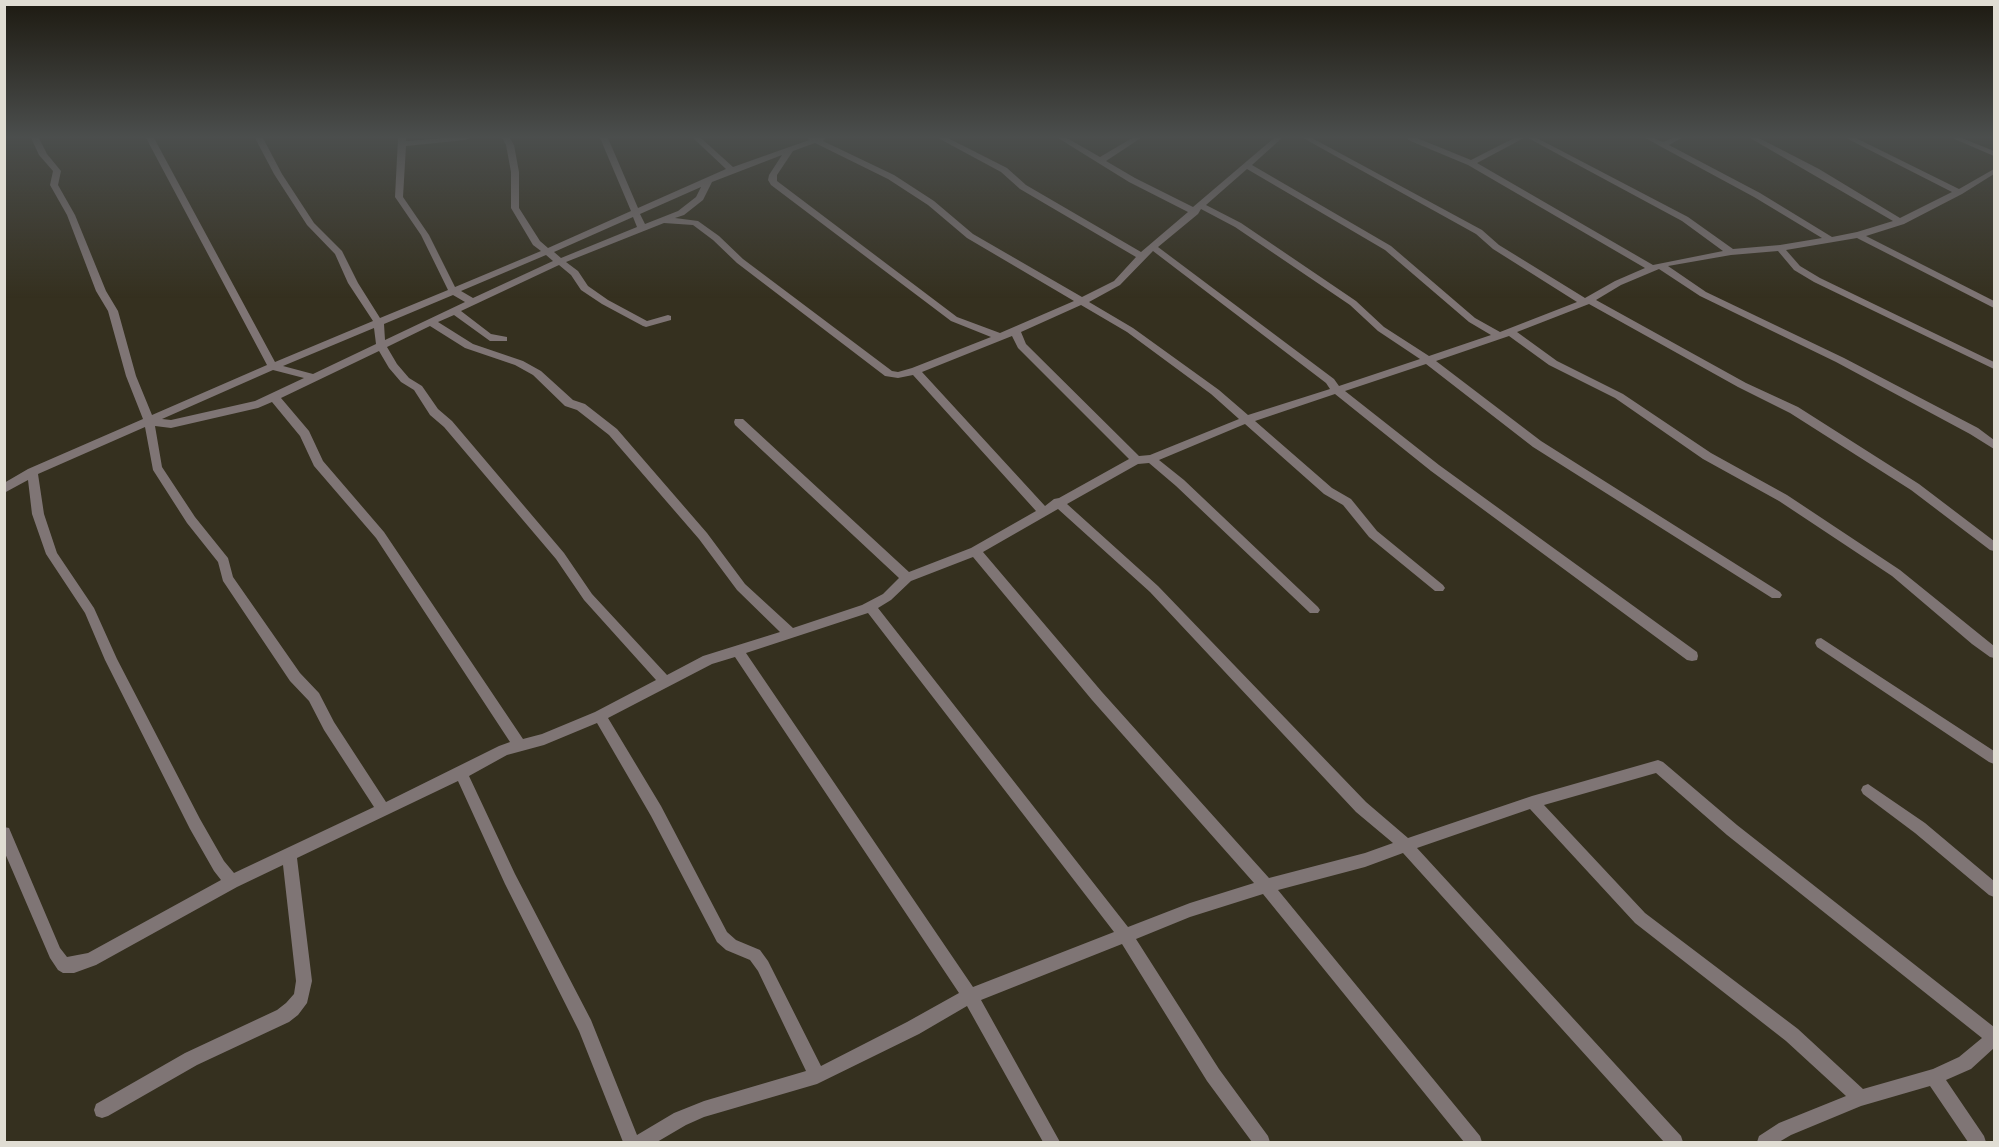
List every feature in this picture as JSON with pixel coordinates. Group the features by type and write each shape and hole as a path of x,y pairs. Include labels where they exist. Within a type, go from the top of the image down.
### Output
{"street":[{"path":"58,192 71,215 101,291 113,311 131,376 149,422 157,466 191,520 224,561 227,578 295,678 314,698 329,726 383,809"},
{"path":"179,192 273,367 315,378"},
{"path":"289,192 311,225 339,253 353,283 379,323 381,346 405,380 418,388 434,412 448,424 560,556 588,597 665,681"},
{"path":"399,192 399,197 425,235 453,291 473,302"},
{"path":"515,192 515,208 536,243 576,273 584,288 646,324 668,318"},
{"path":"626,192 642,228"},
{"path":"4,489 32,472 683,192"},
{"path":"149,422 171,424 258,404 560,261 664,220 692,206 704,192"},
{"path":"785,192 954,319 997,336"},
{"path":"913,192 931,203 970,236 1130,330 1215,392 1328,491 1347,502 1373,534 1439,588"},
{"path":"1031,192 1142,256"},
{"path":"1154,192 1238,225 1353,303 1381,329 1427,359 1538,444 1776,595"},
{"path":"664,220 695,223 796,305 889,374 898,375 915,371 1014,331 1117,283 1142,256 1217,192"},
{"path":"1291,192 1388,248 1472,320 1505,334 1553,363 1619,396 1707,456 1783,498 1896,573 1976,640 1995,653"},
{"path":"1405,192 1479,232 1496,247 1587,301 1742,385 1794,410 1916,487 1995,547"},
{"path":"1520,192 1702,294 1840,360 1974,431 1995,446"},
{"path":"1633,192 1685,219 1731,252"},
{"path":"1750,192 1830,239"},
{"path":"1850,192 1901,222"},
{"path":"4,833 55,954 63,965 74,965 91,960 232,882 461,773 504,750 544,739 600,716 708,660 870,607 887,597 907,578 975,551 1058,502 1136,460 1151,459 1245,420 1505,334 1587,301 1618,283 1656,267 1731,252 1779,248 1858,235 1901,222 1959,192"},
{"path":"1858,235 1993,302"},
{"path":"1153,247 1330,381 1337,390 1435,468 1692,656"},
{"path":"1779,248 1797,268 1817,280 1995,366"},
{"path":"455,311 488,336 503,339"},
{"path":"431,322 469,346 519,363 537,373 569,403 581,407 613,432 703,536 741,586 790,633"},
{"path":"1014,331 1022,346 1136,460"},
{"path":"915,371 1043,511"},
{"path":"274,397 305,434 318,463 380,535 520,746"},
{"path":"739,422 907,578"},
{"path":"1151,459 1180,483 1314,610"},
{"path":"32,472 38,514 52,554 90,611 111,660 195,824 219,866 232,882"},
{"path":"1058,502 1154,589 1361,807 1406,845 1675,1143"},
{"path":"975,551 1097,696 1266,886 1474,1143"},
{"path":"870,607 1125,935 1213,1075 1262,1143"},
{"path":"1821,643 1995,758"},
{"path":"736,650 970,996 1052,1143"},
{"path":"600,716 656,811 722,937 731,945 755,955 763,966 817,1076"},
{"path":"642,1143 680,1119 704,1109 817,1076 913,1028 970,996 1190,910 1266,886 1335,869 1532,802 1658,766 1732,830 1994,1037 1965,1063 1934,1077 1861,1098 1785,1129 1765,1143"},
{"path":"461,773 510,879 585,1026 631,1143"},
{"path":"1868,790 1920,828 1995,890"},
{"path":"1532,802 1640,918 1792,1035 1861,1098"},
{"path":"102,1110 192,1059 283,1016 292,1009 300,998 304,981 289,855"},
{"path":"1934,1077 1978,1143"}]}
